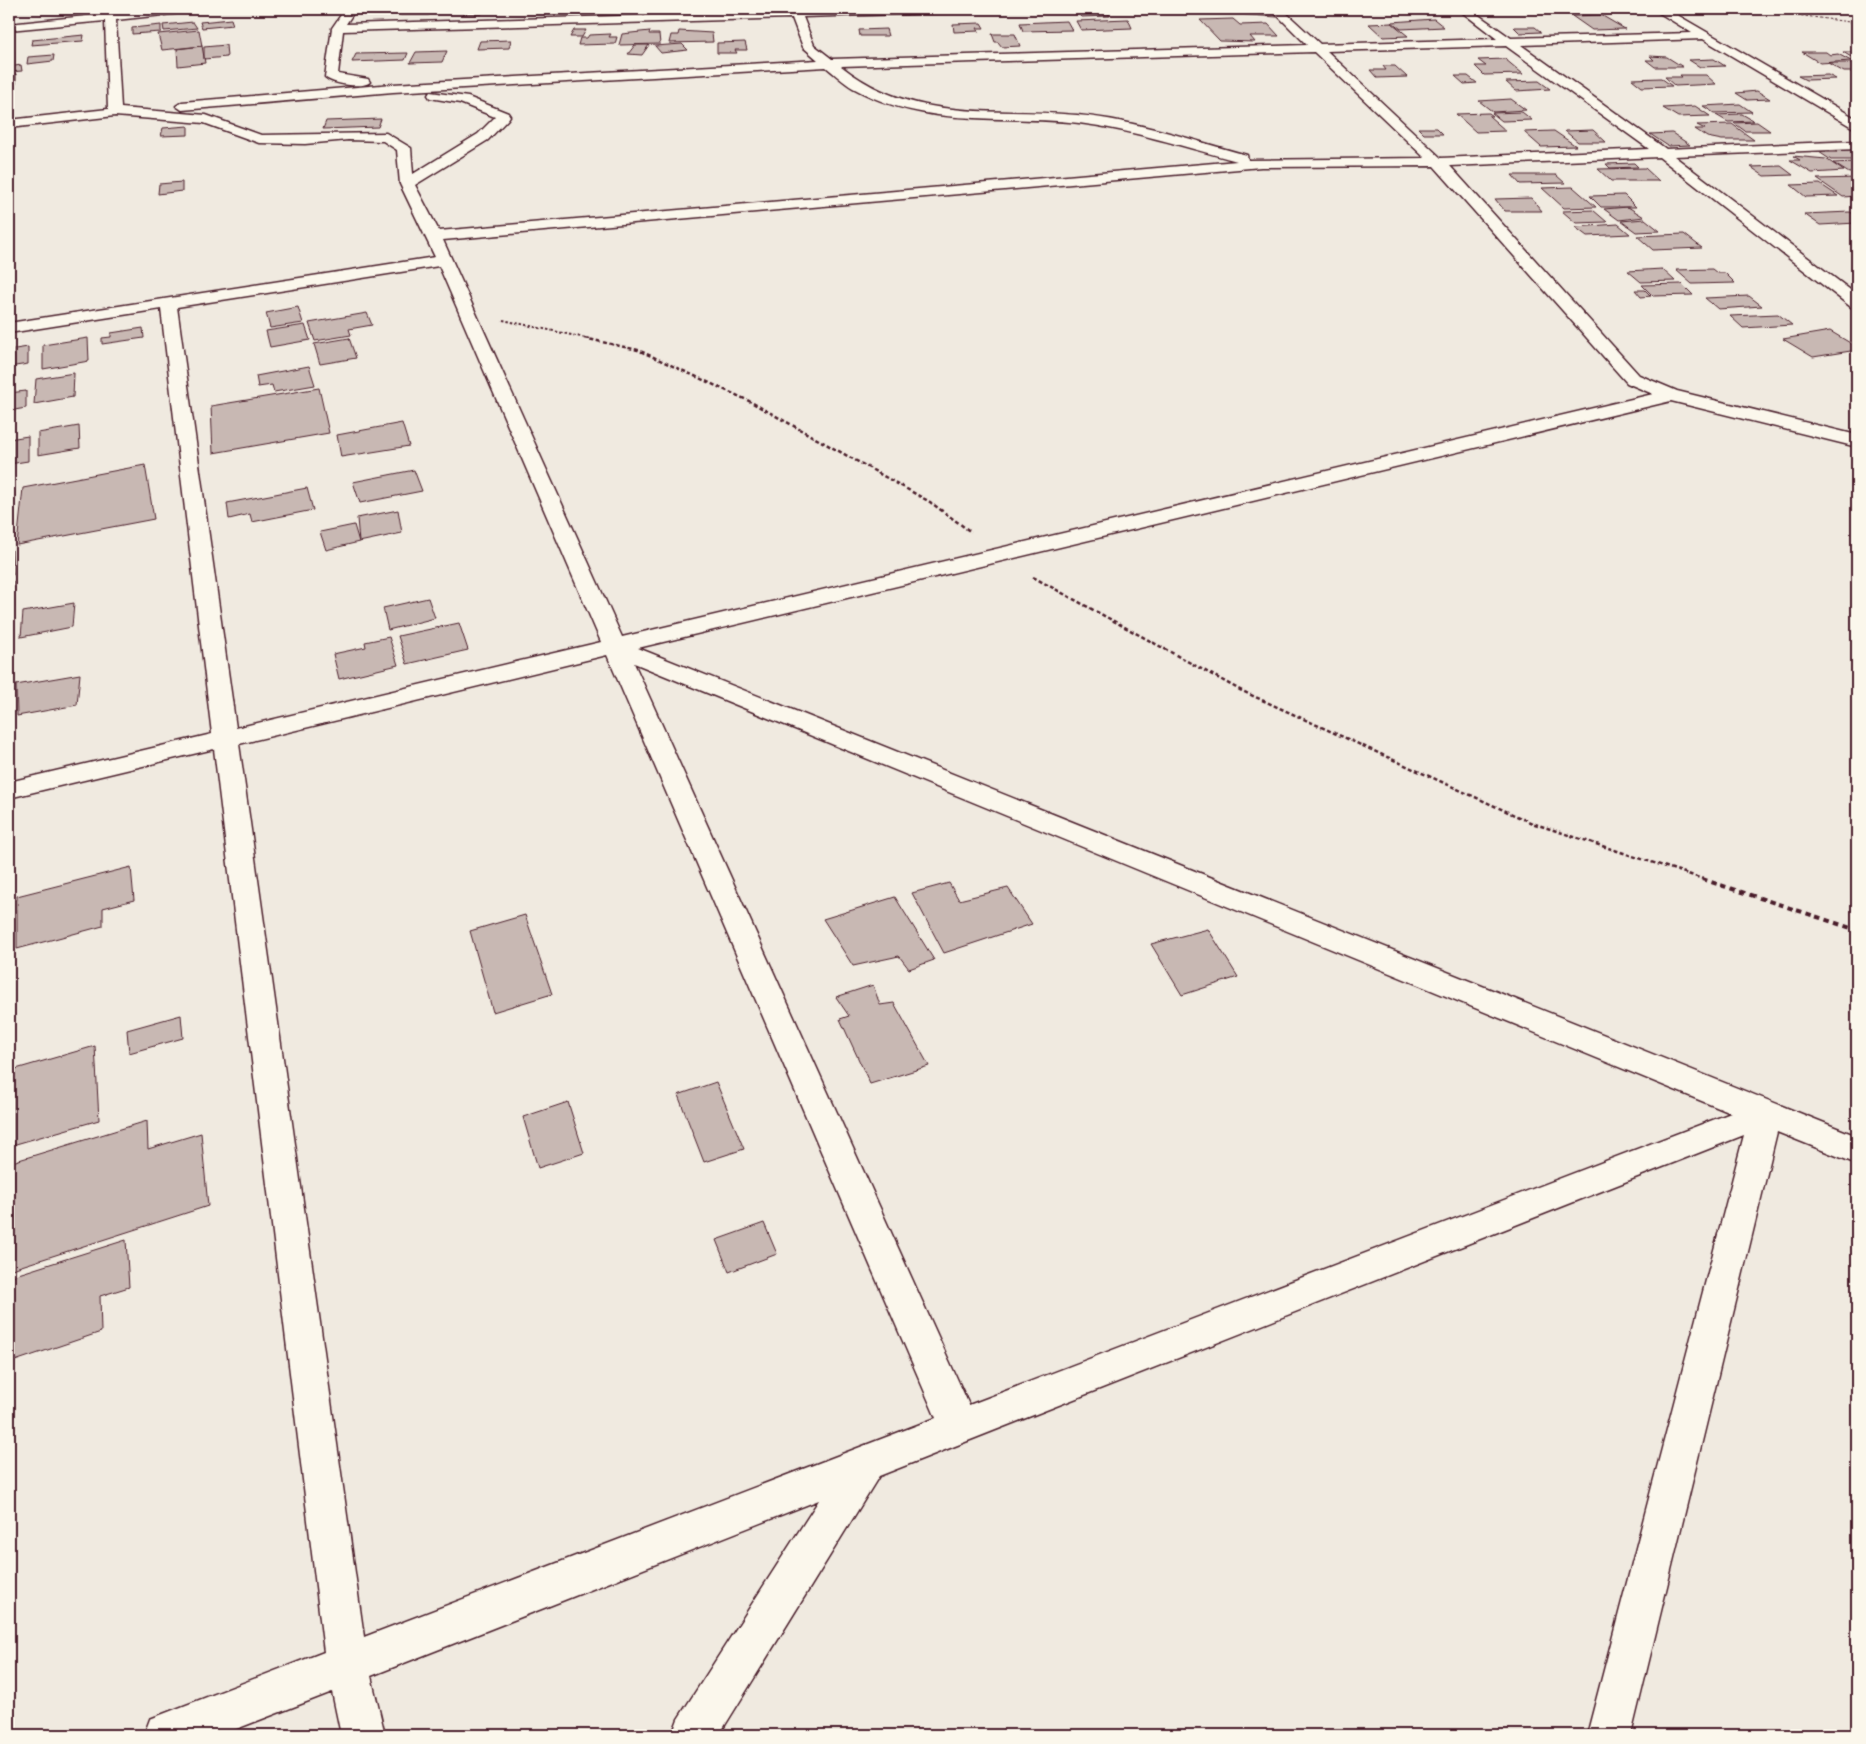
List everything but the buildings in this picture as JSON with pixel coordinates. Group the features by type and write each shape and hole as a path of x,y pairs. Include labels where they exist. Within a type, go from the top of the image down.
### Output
{"street":[{"path":"9,27 110,13 192,9"},
{"path":"350,9 338,28 330,76 464,100 503,116 483,137 407,184"},
{"path":"338,28 796,11 968,9"},
{"path":"1276,9 1444,168 1633,379 1671,395 1857,441"},
{"path":"1463,9 1663,153 1673,163 1857,303"},
{"path":"1659,9 1857,124"},
{"path":"796,11 809,47 857,85 913,108 980,116 1096,121 1123,126 1261,163"},
{"path":"110,13 115,112"},
{"path":"9,124 115,112 393,88 829,63 1703,36"},
{"path":"115,112 206,119 259,139 305,140 348,136 386,137 404,148 407,184 445,260 959,1427"},
{"path":"434,236 1261,163 1436,162 1857,145"},
{"path":"9,328 445,260"},
{"path":"1841,292 1857,291"},
{"path":"168,302 347,1665 363,1735"},
{"path":"9,790 1671,395"},
{"path":"615,647 1857,1150"},
{"path":"166,1735 1766,1113"},
{"path":"1609,1735 1766,1113"},
{"path":"694,1735 866,1462"}],"path":[{"path":"1752,9 1857,23"},
{"path":"468,313 638,350 749,401 921,497 1032,576 1240,690 1532,824 1857,930"}]}
